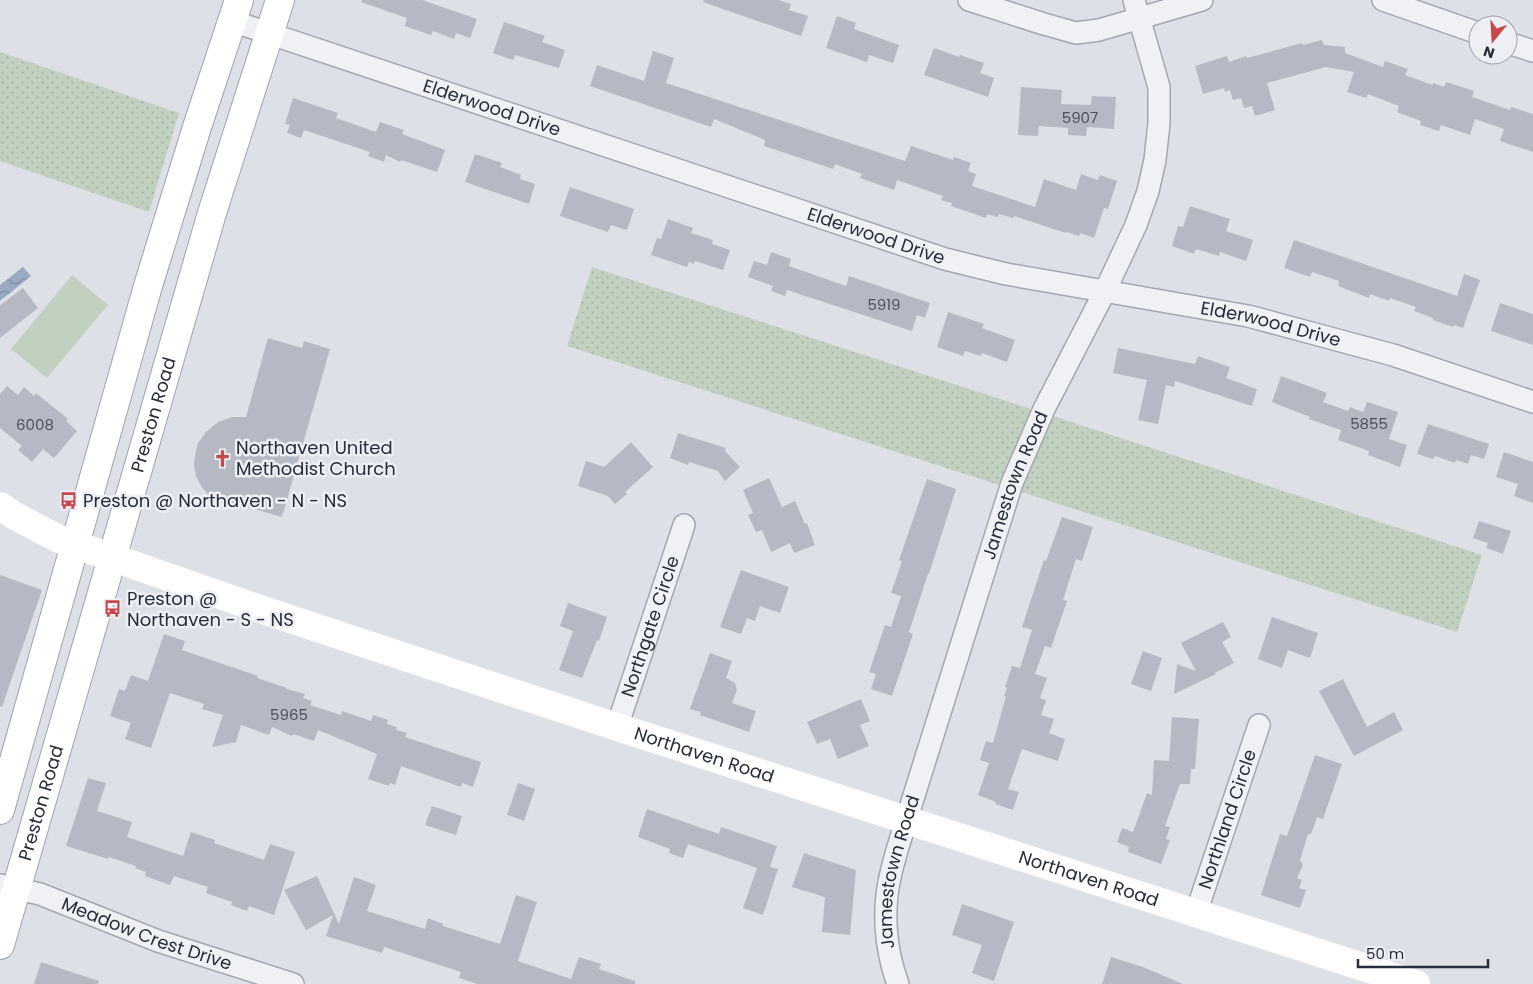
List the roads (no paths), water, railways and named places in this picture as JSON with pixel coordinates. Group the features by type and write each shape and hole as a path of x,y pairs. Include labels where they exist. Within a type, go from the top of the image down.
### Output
{"main road":[{"name":"Preston Road","path":"0,945 8,887 113,558 212,213 280,0"},
{"path":"0,810 148,286 235,10"},
{"path":"175,200 212,213"},
{"name":"Northaven Road","path":"0,506 50,535 260,609 617,727 1416,984"}],"street":[{"path":"969,0 1076,33 1099,30 1136,9 1202,0"},
{"path":"1383,0 1468,30"},
{"name":"Jamestown Road","path":"898,984 888,946 886,910 891,874 906,820 1012,483 1044,409 1136,225 1148,191 1155,160 1159,124 1159,87 1136,9"},
{"name":"Elderwood Drive","path":"235,10 270,33 945,258 1006,274 1248,316 1393,355 1533,402"},
{"path":"1518,47 1533,52"},
{"name":"Northgate Circle","path":"617,727 684,525"},
{"name":"Northland Circle","path":"1196,913 1259,725"},
{"name":"Meadow Crest Drive","path":"8,887 40,894 158,940 293,984"}],"water":[{"path":"23,267 31,276 0,301 0,285"}],"place":[{"name":"Northaven United Methodist Church","path":"222,458"},
{"name":"Preston @ Northaven - N - NS","path":"69,501"},
{"name":"Preston @ Northaven - S - NS","path":"113,609"}]}
